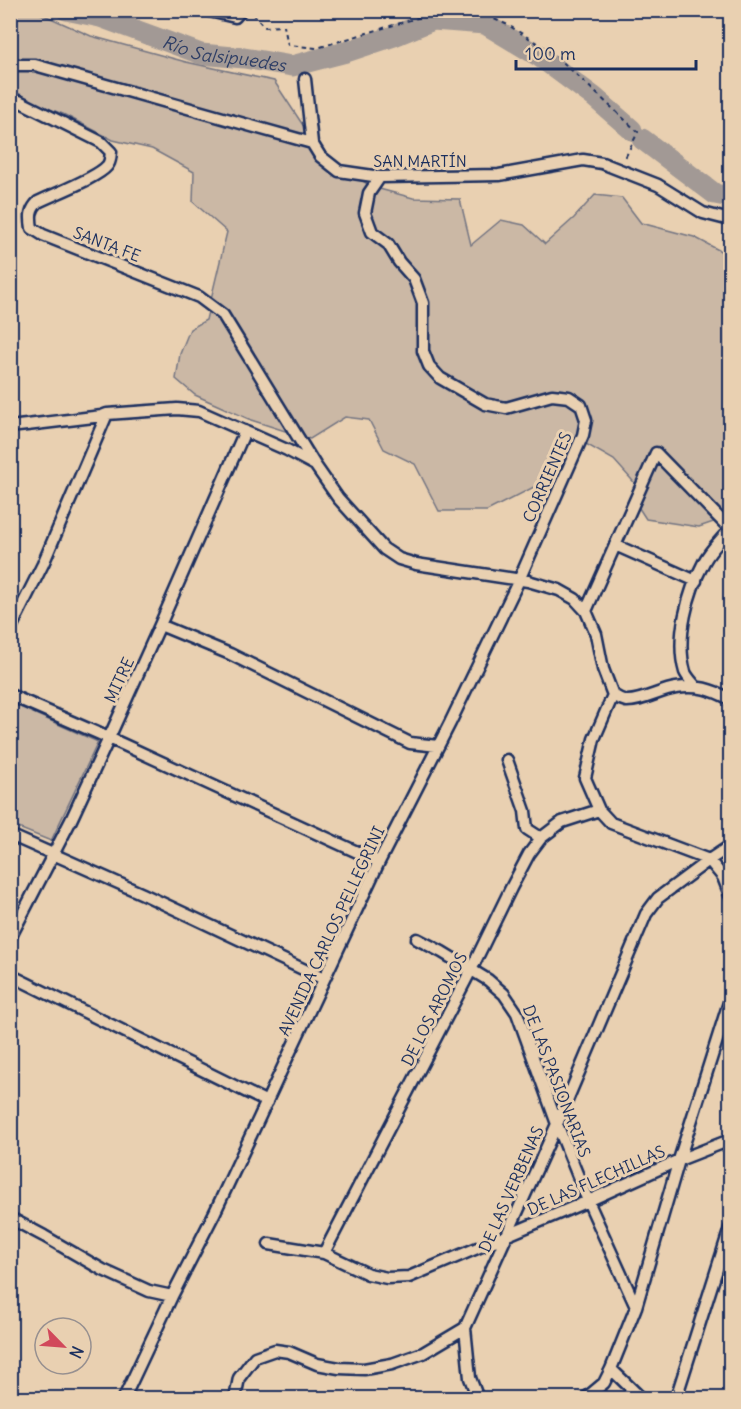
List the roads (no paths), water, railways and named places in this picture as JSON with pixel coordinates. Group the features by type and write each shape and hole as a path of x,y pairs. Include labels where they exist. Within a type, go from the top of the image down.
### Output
{"street":[{"path":"205,10 235,17 241,10"},
{"path":"10,65 35,65 312,143 305,79"},
{"name":"SANTA FE","path":"10,99 19,101 101,142 111,152 107,166 96,175 38,202 32,209 30,217 32,228 43,235 199,297 224,315 315,465"},
{"name":"SAN MARTÍN","path":"312,143 320,156 339,171 380,177 499,175 583,160 602,163 658,185 703,213 730,220"},
{"name":"CORRIENTES","path":"380,177 369,193 365,213 372,232 388,244 399,262 414,279 423,303 423,351 429,366 440,378 485,404 506,408 552,394 569,397 581,405 586,420 583,435 519,580"},
{"path":"10,427 107,414 177,409 199,411 315,465 345,506 384,549 399,559 416,564 528,581 559,590 576,599 586,610 596,634 603,669 613,695 626,701 644,698 674,688 696,687 714,690 730,699"},
{"path":"10,630 43,564 107,414"},
{"name":"MITRE","path":"10,938 71,820 245,431"},
{"path":"586,610 656,453 730,529 705,560 689,597 682,648 686,673 696,687"},
{"path":"615,545 696,581"},
{"name":"AVENIDA CARLOS PELLEGRINI","path":"124,1398 172,1296 206,1232 379,862 519,580"},
{"path":"160,625 230,654 410,743 438,746"},
{"path":"10,695 379,862"},
{"path":"613,695 594,739 585,778 599,810 611,823 709,860 723,877 730,895"},
{"path":"507,760 525,811 527,829 541,838"},
{"name":"DE LOS AROMOS","path":"324,1253 529,854 541,838 562,822 599,810"},
{"path":"10,835 324,979"},
{"name":"DE LAS VERBENAS","path":"465,1328 557,1124 646,914 658,898 730,846"},
{"name":"DE LAS PASIONARIAS","path":"417,939 488,980 504,994 517,1013 588,1201 636,1307"},
{"path":"10,975 267,1102"},
{"path":"585,1398 604,1383 636,1307 730,999"},
{"name":"DE LAS FLECHILLAS","path":"269,1244 324,1253 368,1274 387,1278 409,1277 730,1140"},
{"path":"10,1218 103,1270 149,1291 172,1296"},
{"path":"677,1398 730,1227"},
{"path":"236,1398 239,1378 255,1357 275,1350 289,1352 317,1364 364,1369 392,1364 423,1353 465,1328 470,1378 479,1398"},
{"path":"611,1369 641,1398"}],"waterway":[{"name":"Río Salsipuedes","path":"66,10 100,17 201,54 292,66 346,52 433,20 485,24 540,57 594,97 632,130"},
{"name":"Río Salsipuedes","path":"642,139 715,194 730,197"}]}
